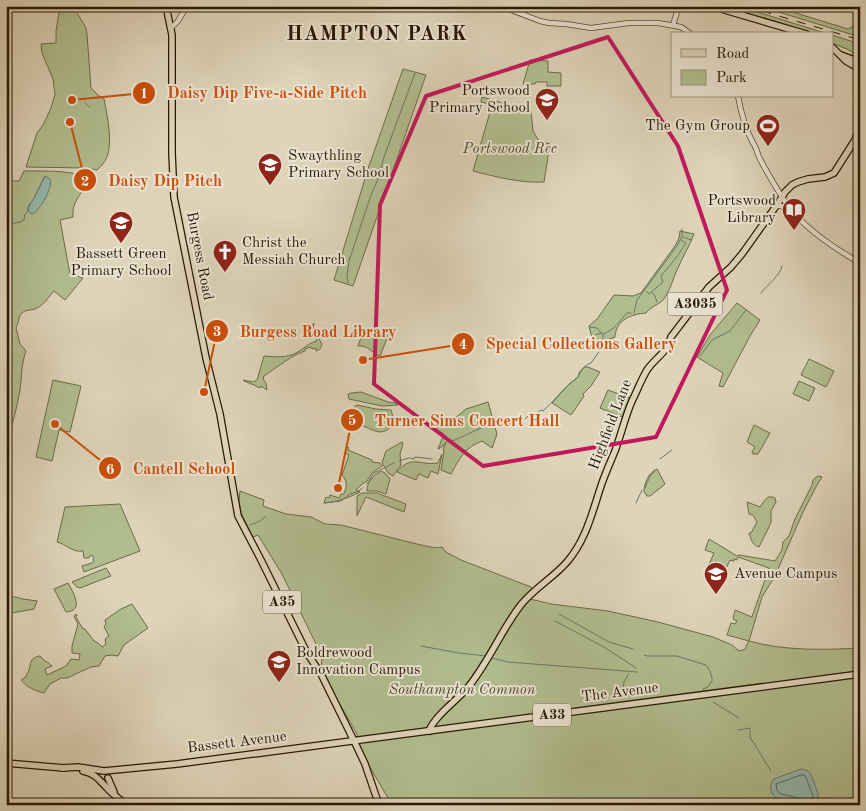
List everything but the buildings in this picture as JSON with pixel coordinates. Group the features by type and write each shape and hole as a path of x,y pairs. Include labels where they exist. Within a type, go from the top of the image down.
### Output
{"main road":[{"name":"Burgess Road","path":"166,6 171,28 174,197 206,358 219,410 237,513 307,653 321,674 359,750 379,805"},
{"path":"711,6 799,32"},
{"path":"834,49 846,61 860,68"},
{"path":"841,55 858,61"},
{"name":"A3035","path":"782,197 787,190 798,182 825,177 834,173 855,140 860,127"},
{"name":"Highfield Lane","path":"428,731 432,723 467,688 480,671 506,626 519,608 529,596 567,562 582,539 590,521 625,419 646,371 667,348 671,337 697,301 742,254 782,197"},
{"name":"The Avenue","path":"354,741 860,674"},
{"path":"359,750 361,745 368,739"},
{"name":"Bassett Avenue","path":"106,774 124,769 354,741"},
{"path":"6,763 62,768 88,773 100,780 126,805"},
{"path":"62,768 78,767 106,774"},
{"path":"100,780 99,774 106,774"},
{"path":"106,774 115,794"}],"street":[{"path":"171,28 178,21 187,6"},
{"path":"501,6 545,22 586,28 658,22 673,25 688,32"},
{"path":"673,25 679,6"},
{"path":"169,20 179,18"},
{"path":"738,98 749,136 782,197 792,211 823,239 860,263"},
{"path":"776,206 792,211"}],"highlighted area":[{"path":"608,37 678,146 727,290 656,437 483,466 374,384 380,205 426,96"}],"green space":[{"path":"60,6 73,6 86,28 91,88 104,99 109,128 109,151 103,164 97,170 26,167 37,133 51,108 55,94 53,79 42,53 41,44 56,43"},
{"path":"722,6 738,6 822,32 808,32"},
{"path":"759,6 773,6 848,29 855,25 855,19 860,37"},
{"path":"834,36 860,44 860,57 834,44"},
{"path":"530,60 548,61 548,72 561,73 561,86 547,86 547,82 523,84"},
{"path":"403,69 426,75 353,286 334,280 368,169"},
{"name":"Portswood Rec","path":"482,97 531,111 533,131 539,141 550,144 544,182 517,181 473,171 492,105 481,102"},
{"path":"24,171 54,171 77,174 88,181 75,203 73,217 60,220 70,274 83,278 65,300 54,291 40,307 27,310 20,316 16,328 20,344 26,351 22,366 19,397 6,447 6,192 12,181 19,181"},
{"path":"680,231 694,234 664,299 646,313 635,315 621,322 615,337 593,342 589,326 597,319 614,295 633,296 641,293 675,246"},
{"path":"737,303 760,320 723,387 719,386 723,373 697,357 710,335"},
{"path":"314,323 313,328 320,331 321,348 316,351 316,348 312,349 311,347 305,349 305,351 264,376 263,379 267,390 243,380 253,382 257,380 264,356 289,356 317,341 309,328"},
{"path":"376,330 388,336 380,356 367,348 358,346 363,332 367,334 369,331 372,331 374,333"},
{"path":"809,359 834,371 826,387 801,375"},
{"path":"584,367 600,372 583,394 584,396 571,415 552,403 578,377"},
{"path":"53,380 81,386 70,432 59,430 52,461 36,457"},
{"path":"799,381 815,388 809,401 793,394"},
{"path":"608,390 630,398 622,417 600,408"},
{"path":"361,392 398,405 382,406 349,399 348,394"},
{"path":"488,402 497,434 492,448 482,441 463,454 451,474 441,470 443,449 446,443 438,449 444,434 435,429 453,420 466,409"},
{"path":"355,406 391,410 392,424 385,431 379,432 357,424 354,416"},
{"path":"754,425 770,433 758,454 753,454 752,452 755,447 747,442"},
{"path":"402,442 401,465 393,476 388,473 382,463 386,451"},
{"path":"348,447 348,450 372,460 372,462 380,463 382,466 372,473 367,481 356,490 360,492 333,502 324,503 326,497 329,498 330,495 339,498 341,494 344,494 346,484 342,475 349,455 345,453"},
{"path":"442,454 438,474 431,471 428,478 419,474 416,480 397,472 407,463 438,463"},
{"path":"657,469 665,484 650,496 647,496 644,492 646,482 649,475"},
{"path":"381,471 390,479 386,494 377,491 367,491 371,479"},
{"path":"818,476 822,477 803,512 775,576 762,597 749,641 727,635 731,623 735,624 737,621 733,619 735,610 752,617 769,568 738,557 737,560 730,560 723,575 726,577 723,582 707,575 705,574 714,553 705,550 709,539 737,556 775,561 782,550 783,542 789,536 812,482"},
{"name":"Southampton Common","path":"240,491 264,500 263,506 286,514 311,517 325,524 341,525 434,548 442,547 446,552 461,560 531,587 532,590 525,596 530,599 551,604 608,611 658,622 713,637 732,645 739,651 746,649 749,641 790,648 860,648 860,805 392,805 367,762 357,734 334,694 321,666 322,659 316,644 282,574 258,535 253,537 241,513"},
{"path":"362,493 377,493 406,504 404,512 366,497 357,516 357,496"},
{"path":"768,497 775,498 776,502 771,511 771,522 759,547 753,543 749,533 751,533 757,522 753,515 749,514 747,502 760,507"},
{"path":"120,504 140,551 84,572 82,566 92,563 94,557 90,555 89,558 84,558 83,551 73,550 57,542 65,507"},
{"path":"106,568 111,576 80,588 72,582"},
{"path":"68,583 75,596 76,605 72,611 66,612 54,589"},
{"path":"6,593 7,595 37,601 34,609 6,614"},
{"path":"132,604 148,628 124,645 118,656 105,656 99,666 91,667 67,678 61,678 50,684 44,693 31,688 21,680 26,677 31,661 36,657 40,656 52,666 45,669 47,675 66,666 71,659 79,660 80,654 72,653 78,624 74,616 76,614 83,629 102,647 106,644 105,639 109,636 104,627 106,624 105,620"}],"water":[{"path":"45,176 50,179 48,193 39,208 32,214 28,211 28,208"},
{"path":"801,769 808,772 812,777 818,794 818,799 814,804 800,804 775,797 771,787 774,779"}],"waterway":[{"path":"348,283 349,261 415,73"},
{"path":"85,103 89,107"},
{"path":"34,198 44,178"},
{"path":"6,225 24,220 30,203"},
{"path":"634,313 637,300 677,246 682,236 682,229"},
{"path":"683,237 691,240"},
{"path":"646,291 649,294 663,282 661,276 686,243 681,240"},
{"path":"761,293 776,277 782,266"},
{"path":"652,292 657,302"},
{"path":"700,356 712,340 730,331 746,310"},
{"path":"603,340 603,334 613,328 627,313 631,313"},
{"path":"590,327 597,328 602,334"},
{"path":"595,335 601,333"},
{"path":"439,449 448,441 455,440 481,428 525,419 531,413 534,415 541,410 543,411 578,377 583,368 591,363 599,352"},
{"path":"671,408 679,393 678,387"},
{"path":"660,459 672,450"},
{"path":"399,461 409,458 414,459 415,457 432,459"},
{"path":"367,484 374,473 394,463"},
{"path":"645,488 650,476 655,471"},
{"path":"324,503 341,501 362,488"},
{"path":"636,503 642,490"},
{"path":"250,525 266,516"},
{"path":"559,614 609,642 633,649"},
{"path":"555,621 604,647 636,668"},
{"path":"421,646 486,656"},
{"path":"644,655 677,656 706,665 710,671 712,681 704,690"},
{"path":"492,658 508,662 637,672"},
{"path":"622,698 624,682 629,673"},
{"path":"713,702 739,718"},
{"path":"738,730 750,728 750,737 771,771"}],"railway":[{"path":"745,6 833,32"},
{"path":"834,32 860,40"}],"place":[{"name":"Daisy Dip Five-a-Side Pitch","path":"72,100"},
{"name":"Portswood Primary School","path":"547,121"},
{"name":"Daisy Dip Pitch","path":"70,122"},
{"name":"The Gym Group","path":"768,147"},
{"name":"Swaythling Primary School","path":"270,186"},
{"name":"Portswood Library","path":"794,231"},
{"name":"Bassett Green Primary School","path":"121,244"},
{"name":"Christ the Messiah Church","path":"225,273"},
{"name":"Special Collections Gallery","path":"363,360"},
{"name":"Burgess Road Library","path":"204,392"},
{"name":"Cantell School","path":"55,424"},
{"name":"Turner Sims Concert Hall","path":"338,488"},
{"name":"Avenue Campus","path":"716,595"},
{"name":"Boldrewood Innovation Campus","path":"279,683"}],"district":[{"name":"HAMPTON PARK","path":"377,35"}]}
